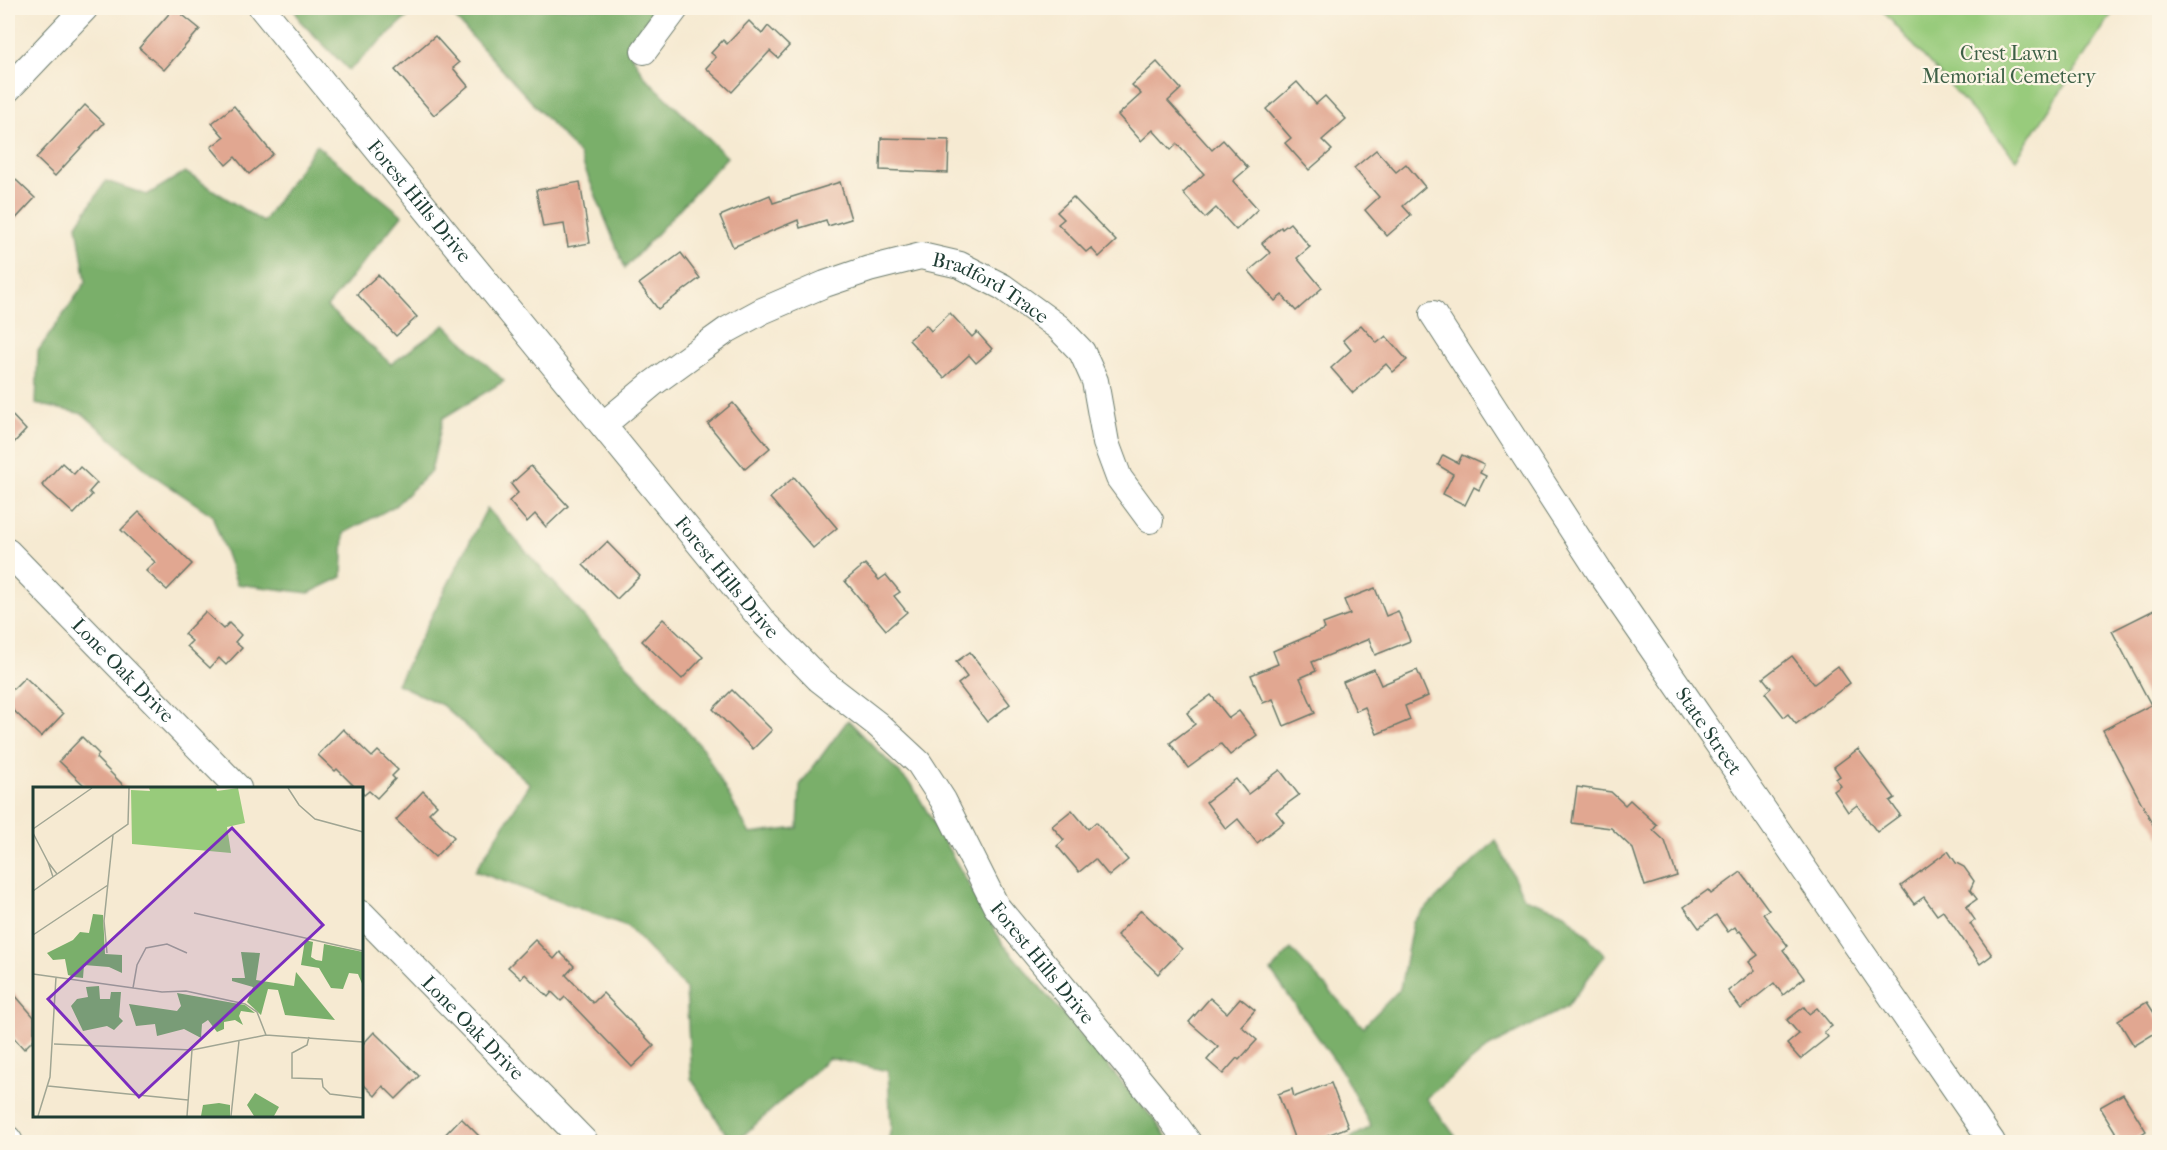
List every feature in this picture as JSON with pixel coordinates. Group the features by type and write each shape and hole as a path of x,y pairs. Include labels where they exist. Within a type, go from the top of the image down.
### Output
{"street":[{"path":"8,89 85,8"},
{"name":"Forest Hills Drive","path":"262,8 765,626 819,679 877,724 919,762 943,800 996,906 1169,1116 1188,1143"},
{"path":"644,51 676,8"},
{"name":"Bradford Trace","path":"603,425 652,384 726,330 762,311 836,280 921,256 960,264 1003,287 1058,327 1082,352 1095,381 1106,443 1119,478 1150,520"},
{"name":"State Street","path":"1433,314 1599,571 1992,1143"},
{"name":"Lone Oak Drive","path":"8,552 236,787"},
{"name":"Lone Oak Drive","path":"363,915 585,1143"}],"green space":[{"path":"294,8 417,8 349,70 300,21"},
{"path":"446,8 656,8 627,47 644,76 727,157 625,268 579,154"},
{"name":"Crest Lawn Memorial Cemetery","path":"1880,8 2116,8 2016,159"},
{"path":"316,145 402,215 327,307 391,364 445,325 504,381 443,418 431,471 395,506 344,533 342,577 309,593 237,584 212,515 150,473 83,414 36,404 38,351 86,282 77,225 106,181 147,195 185,172 263,222"},
{"path":"487,508 703,749 750,834 798,828 800,785 848,720 913,787 1003,944 1157,1123 1170,1142 888,1142 891,1128 888,1071 829,1058 736,1142 731,1142 691,1078 686,989 627,926 475,871 530,784 442,705 397,684"},
{"path":"1496,840 1524,898 1565,913 1605,955 1567,1007 1489,1047 1426,1098 1460,1142 1343,1142 1371,1127 1341,1070 1271,971 1291,949 1363,1027 1400,989 1413,921"}],"building":[{"path":"174,8 200,29 164,70 139,48"},
{"path":"749,21 762,34 768,26 789,46 778,58 770,51 732,92 706,68 716,57 711,53 723,40 727,44"},
{"path":"435,36 459,63 453,68 468,86 434,115 395,70"},
{"path":"1157,62 1181,89 1168,101 1212,150 1223,140 1248,168 1233,181 1258,209 1236,230 1216,208 1205,218 1183,193 1204,174 1177,144 1171,150 1153,130 1141,141 1118,115 1141,94 1132,85"},
{"path":"1297,82 1316,104 1325,96 1346,119 1322,140 1332,150 1309,170 1285,143 1291,138 1266,109"},
{"path":"85,105 104,123 55,176 36,158"},
{"path":"234,106 273,154 249,174 235,157 226,165 211,147 224,137 212,123"},
{"path":"881,138 949,140 948,173 880,170"},
{"path":"1376,150 1396,172 1406,164 1425,187 1403,206 1411,215 1387,236 1365,210 1379,197 1354,168"},
{"path":"16,180 35,198 8,227 8,189"},
{"path":"580,182 590,243 568,247 564,224 543,227 536,190"},
{"path":"840,182 851,219 828,226 826,220 800,228 798,220 733,247 720,216 770,195 773,203"},
{"path":"1073,197 1116,241 1099,257 1091,248 1086,252 1058,224 1064,219 1057,212"},
{"path":"1290,223 1310,247 1297,258 1322,288 1296,311 1282,295 1275,301 1249,271 1270,253 1262,243 1281,227 1282,229"},
{"path":"681,253 700,278 658,309 639,284"},
{"path":"378,275 417,317 396,336 357,294"},
{"path":"950,313 972,337 977,332 992,349 976,363 969,355 944,378 909,340 926,325 931,331"},
{"path":"1361,325 1377,343 1386,336 1407,360 1393,372 1386,364 1353,393 1331,368 1351,350 1343,340"},
{"path":"733,403 770,448 745,469 708,424"},
{"path":"8,411 26,430 8,449"},
{"path":"1443,455 1458,463 1462,455 1484,465 1480,473 1486,476 1479,490 1474,487 1465,505 1443,494 1453,474 1438,465"},
{"path":"62,463 74,474 80,467 97,483 89,492 92,495 74,514 42,485"},
{"path":"531,466 568,506 546,527 535,514 527,522 509,501 518,493 511,484"},
{"path":"794,477 837,528 813,548 770,498"},
{"path":"139,512 192,564 167,590 146,571 155,562 121,530"},
{"path":"607,542 640,576 617,599 583,565"},
{"path":"865,564 879,580 886,575 900,592 894,596 907,612 886,630 845,581"},
{"path":"1375,588 1386,616 1398,611 1410,641 1375,655 1369,639 1312,662 1316,671 1300,678 1315,713 1284,726 1273,699 1263,703 1251,675 1278,664 1273,651 1325,629 1323,624 1350,614 1344,600"},
{"path":"2160,607 2160,838 2103,730 2151,705 2112,631"},
{"path":"205,612 223,629 229,623 241,635 235,642 242,648 226,665 219,658 210,668 187,646 192,641 184,634"},
{"path":"663,619 703,657 682,679 642,641"},
{"path":"970,652 1010,704 987,722 958,684 967,677 956,662"},
{"path":"1792,656 1814,684 1838,666 1850,683 1796,724 1788,714 1784,717 1765,693 1771,688 1763,678"},
{"path":"1374,669 1381,685 1417,670 1428,696 1405,706 1410,720 1377,734 1365,707 1356,711 1343,682"},
{"path":"25,677 63,714 41,737 8,705 8,694"},
{"path":"732,690 772,730 753,749 713,709"},
{"path":"1211,695 1229,718 1239,711 1257,735 1230,755 1221,744 1188,768 1170,743 1195,724 1187,713"},
{"path":"343,729 372,757 378,751 398,770 392,776 395,779 377,798 369,791 364,795 363,787 355,787 337,769 335,771 318,755"},
{"path":"82,737 99,754 96,758 125,787 86,787 59,761"},
{"path":"1858,749 1895,798 1890,801 1900,815 1877,832 1857,805 1848,812 1834,791 1841,786 1836,779 1840,776 1834,767"},
{"path":"1280,770 1299,795 1276,812 1284,822 1257,843 1238,819 1226,829 1206,802 1236,779 1248,794"},
{"path":"1577,787 1611,792 1625,805 1630,800 1657,825 1653,830 1665,841 1677,876 1645,886 1633,849 1611,828 1572,823"},
{"path":"423,791 437,805 429,813 454,837 435,857 396,820"},
{"path":"1072,810 1088,829 1096,822 1128,860 1109,876 1095,859 1079,872 1057,846 1064,840 1052,826"},
{"path":"1948,851 1956,863 1964,867 1974,881 1970,890 1977,899 1966,907 1975,920 1970,924 1992,955 1980,964 1943,911 1937,915 1924,897 1914,904 1901,886"},
{"path":"1741,872 1769,910 1763,914 1788,946 1783,950 1804,978 1783,995 1774,983 1741,1009 1728,991 1755,970 1749,962 1758,955 1735,927 1728,932 1716,915 1699,928 1684,907 1708,890 1711,894"},
{"path":"1141,910 1182,949 1158,974 1117,935"},
{"path":"535,940 554,959 560,952 574,966 566,975 593,1003 603,993 654,1046 632,1067 565,997 561,1001 552,992 548,997 525,974 521,979 508,967"},
{"path":"8,987 33,1016 33,1040 24,1049 8,1031"},
{"path":"1210,998 1227,1013 1240,998 1255,1010 1241,1026 1257,1040 1223,1074 1207,1060 1218,1047 1189,1022"},
{"path":"2147,1002 2160,1022 2160,1030 2134,1046 2118,1020"},
{"path":"1804,1007 1809,1014 1817,1008 1832,1026 1824,1032 1828,1037 1800,1059 1787,1044 1799,1034 1787,1020"},
{"path":"374,1032 419,1076 396,1099 383,1086 375,1096 363,1084 363,1044"},
{"path":"1331,1083 1348,1127 1307,1143 1296,1143 1278,1094 1292,1089 1294,1097"},
{"path":"2123,1094 2146,1131 2128,1143 2122,1143 2100,1107"},
{"path":"461,1118 486,1143 437,1143"}]}
